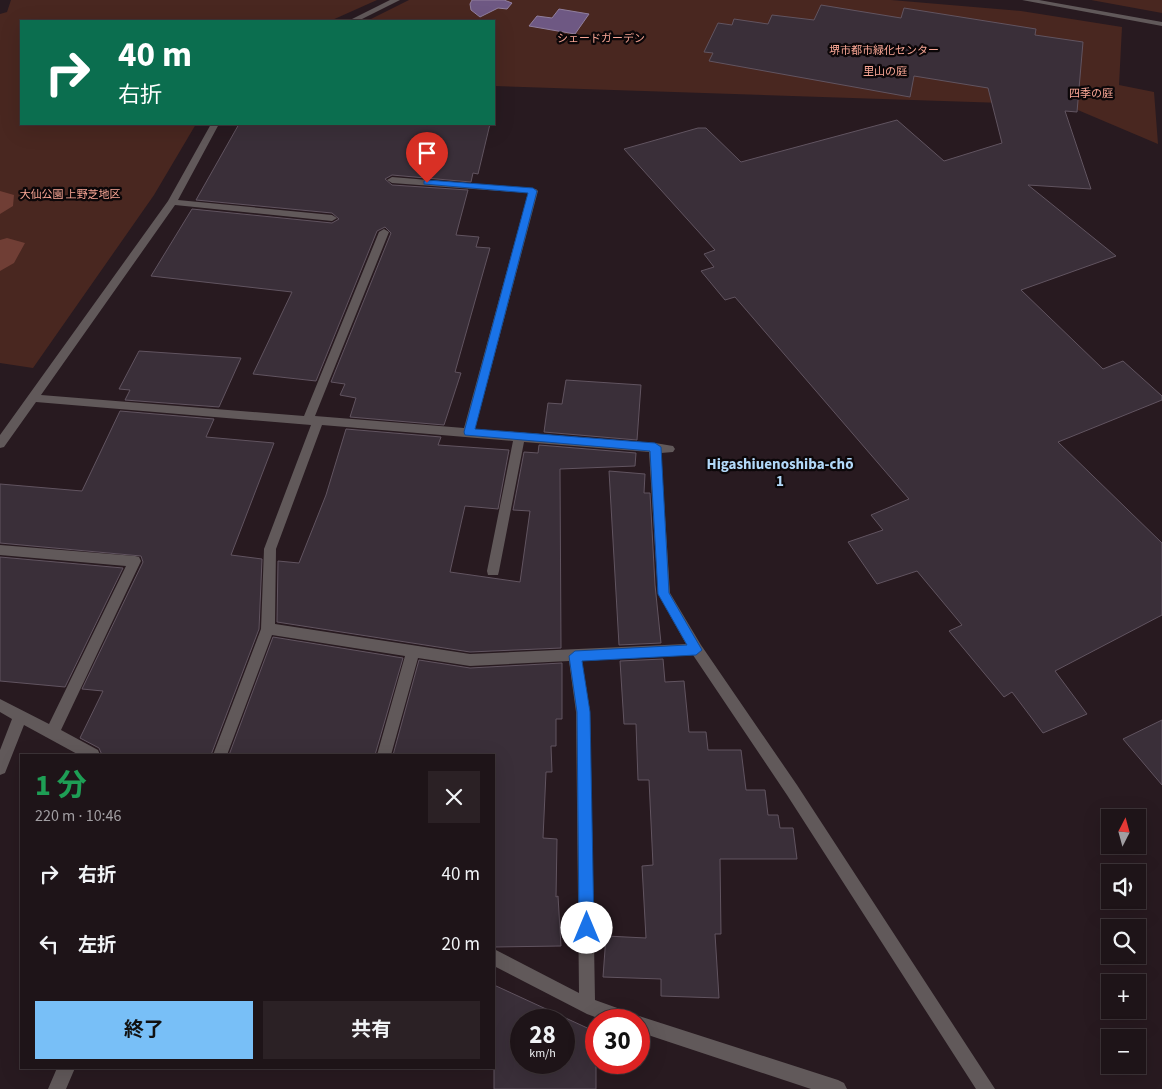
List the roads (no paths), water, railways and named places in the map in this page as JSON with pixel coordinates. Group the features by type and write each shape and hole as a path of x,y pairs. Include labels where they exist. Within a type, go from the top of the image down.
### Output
{"street":[{"path":"354,20 396,0"},
{"path":"1026,0 1162,24"},
{"path":"0,444 172,202 214,125"},
{"path":"392,180 533,191 469,432"},
{"path":"172,202 332,218"},
{"path":"220,754 268,629 270,549 313,420 384,232"},
{"path":"32,398 662,448 664,594 696,650 792,790 986,1089"},
{"path":"493,571 519,438"},
{"path":"0,550 135,561 52,733"},
{"path":"268,629 470,660 696,650"},
{"path":"384,754 413,651"},
{"path":"575,656 583,712 587,1006"},
{"path":"0,705 91,754"},
{"path":"0,768 20,717"},
{"path":"495,958 596,1009"},
{"path":"650,1028 838,1089"},
{"path":"57,1089 66,1069"}],"district":[{"name":"Higashiuenoshiba-chō 1","path":"780,472"}],"park label":[{"name":"シェードガーデン","path":"601,38"},
{"name":"堺市都市緑化センター","path":"884,50"},
{"name":"里山の庭","path":"885,71"},
{"name":"四季の庭","path":"1091,93"},
{"name":"大仙公園 上野芝地区","path":"70,194"}]}
